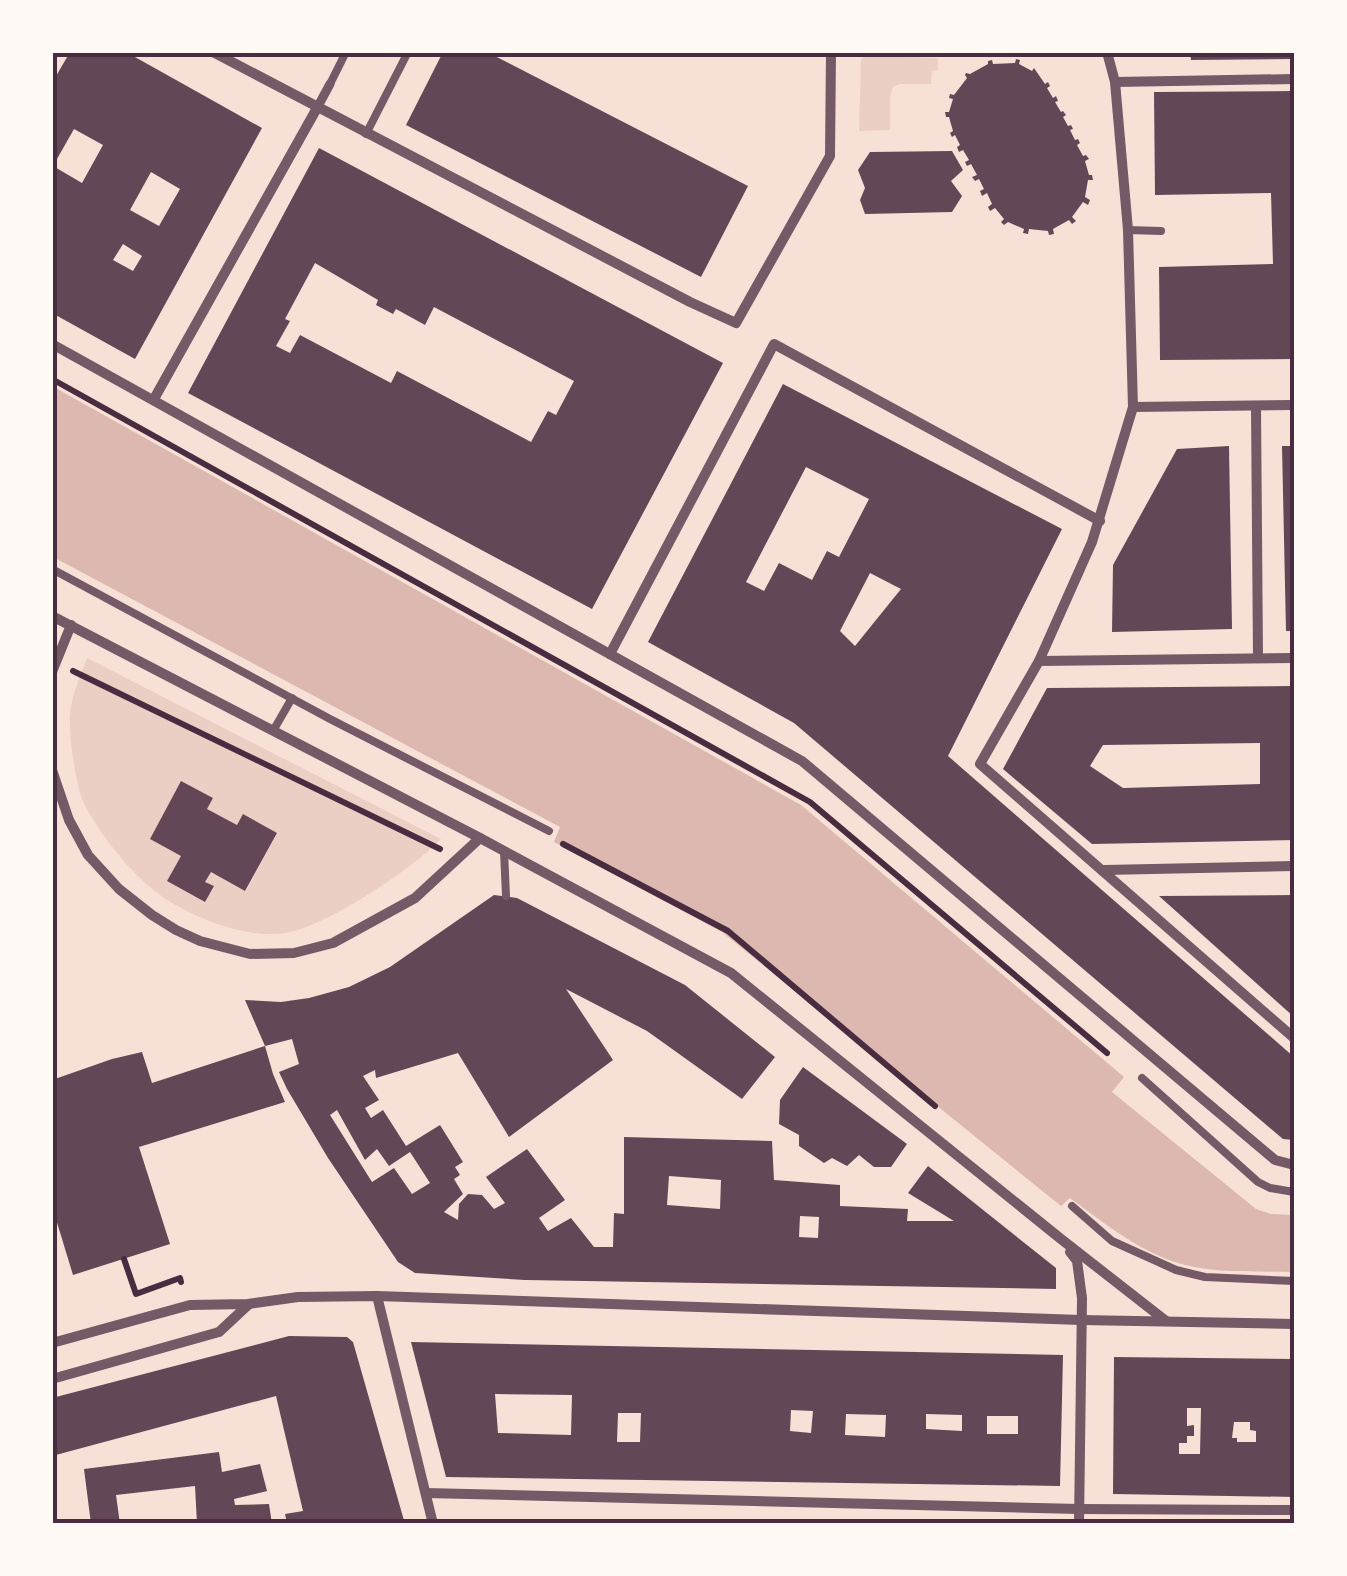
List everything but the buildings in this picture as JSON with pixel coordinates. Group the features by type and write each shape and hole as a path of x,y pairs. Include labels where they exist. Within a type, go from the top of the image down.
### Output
{"street":[{"path":"213,52 736,323 830,156 831,52"},
{"path":"1107,52 1115,82 1128,230 1133,407 1092,542 1038,661 980,764 1294,1038"},
{"path":"1115,82 1294,79"},
{"path":"154,399 330,84"},
{"path":"52,344 802,760 1275,1160 1294,1164"},
{"path":"610,654 774,344 1100,521"},
{"path":"1133,407 1294,405"},
{"path":"1256,406 1258,658"},
{"path":"52,616 731,972 1060,1240 1166,1320"},
{"path":"52,672 71,626"},
{"path":"1038,661 1294,658"},
{"path":"52,770 68,820 88,855 119,889 176,930 200,941 250,954 294,953 333,943 416,898 480,838"},
{"path":"1104,870 1294,866"},
{"path":"1060,1240 1076,1261 1082,1298 1079,1524"},
{"path":"377,1296 433,1524"},
{"path":"52,1343 190,1305 248,1304 298,1297 377,1296 1294,1324"},
{"path":"52,1379 220,1332 248,1304"},
{"path":"426,1493 1079,1509 1294,1510"}],"lane":[{"path":"330,84 346,52"},
{"path":"366,134 408,52"},
{"path":"1128,230 1161,232"},
{"path":"52,569 549,830"},
{"path":"274,731 292,698"},
{"path":"504,851 506,896"},
{"path":"1142,1078 1258,1182 1294,1192"},
{"path":"1072,1206 1112,1241 1176,1270 1204,1277 1294,1281"}],"path":[{"path":"52,379 810,802 1106,1053"},
{"path":"82,674 434,846"},
{"path":"124,1258 136,1294 180,1278 181,1282"}],"shaded area":[{"path":"938,58 938,70 932,71 931,84 893,87 890,130 859,131 861,59"},
{"path":"52,386 801,805 1124,1077 1112,1092 1256,1209 1294,1215 1294,1272 1224,1271 1181,1264 1131,1241 1070,1198 1061,1206 722,932 554,842 560,827 53,557"},
{"path":"87,658 441,839 368,895 303,928 286,933 255,933 222,926 191,913 164,898 138,876 108,841 84,803 75,770 70,716","holes":["181,782 212,798 207,809 237,825 244,815 277,834 246,891 211,872 205,882 213,887 205,902 167,881 181,856 150,839"]}]}
